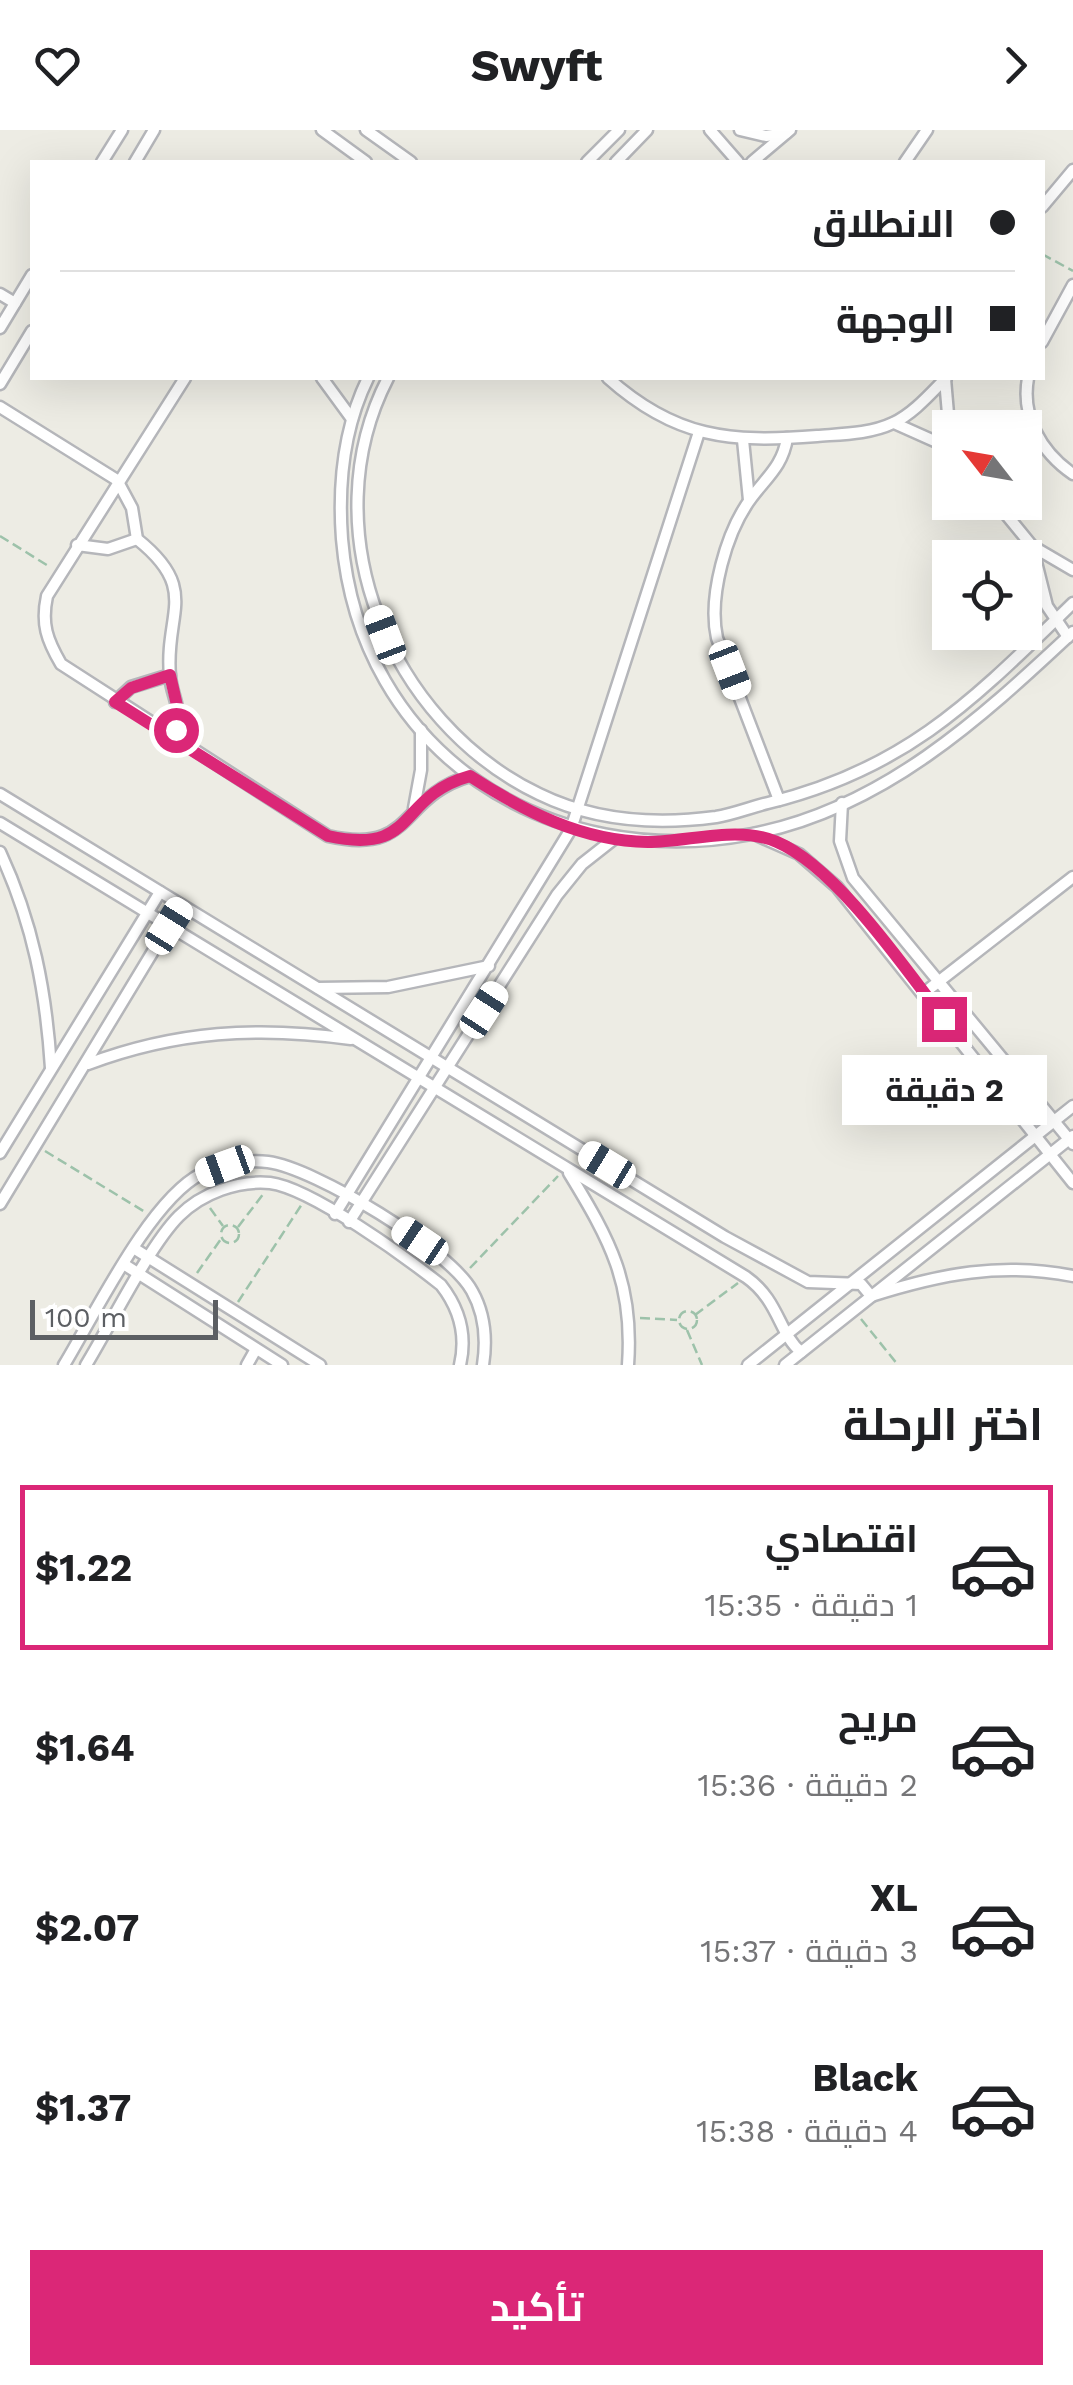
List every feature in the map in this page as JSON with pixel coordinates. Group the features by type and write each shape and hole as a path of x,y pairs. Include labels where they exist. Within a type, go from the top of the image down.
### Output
{"street":[{"path":"103,160 122,130"},
{"path":"135,160 154,130"},
{"path":"322,130 363,160"},
{"path":"366,130 379,134 409,160"},
{"path":"589,160 619,130"},
{"path":"618,160 646,130"},
{"path":"740,130 766,136 789,132"},
{"path":"906,160 927,130"},
{"path":"714,131 736,160"},
{"path":"754,160 789,132"},
{"path":"1045,203 1073,170"},
{"path":"0,326 30,277"},
{"path":"1045,337 1072,291"},
{"path":"0,294 15,303"},
{"path":"0,384 30,333"},
{"path":"185,380 47,596 42,619 48,642 61,664 328,836 356,842 384,840 439,788 470,776"},
{"path":"323,380 352,420"},
{"path":"367,380 352,420 341,522 352,601 384,679 421,730 470,776 534,814 571,829 658,842 757,832 842,803 914,768 955,739 1070,634 1055,621 1042,579"},
{"path":"387,380 364,445 358,519 364,570 385,635 420,696 458,740 509,779 577,809 616,818 684,821 832,784 904,751 972,701 1073,604"},
{"path":"610,380 648,411 698,432 743,440 858,433 894,423 944,380"},
{"path":"946,380 948,410"},
{"path":"1028,380 1026,403 1034,430 1054,459 1073,474"},
{"path":"0,407 118,480 132,508 137,540 159,556 175,591 170,675 179,714 172,736"},
{"path":"894,423 932,440"},
{"path":"334,1214 571,829 698,432"},
{"path":"779,800 714,624 718,575 749,500 778,467 787,438"},
{"path":"743,440 749,500"},
{"path":"1011,520 1027,540"},
{"path":"78,545 108,549 137,540"},
{"path":"1042,552 1073,570"},
{"path":"115,702 131,688 170,675"},
{"path":"414,808 421,770 421,730"},
{"path":"0,794 802,1279 822,1285 853,1282 866,1286 871,1296"},
{"path":"785,1365 1072,1140 853,878 840,841 842,803"},
{"path":"756,806 757,832"},
{"path":"0,823 746,1277 766,1294 801,1352"},
{"path":"757,832 819,869 924,993 1073,1184"},
{"path":"349,1222 568,880 615,838"},
{"path":"0,852 30,927 41,970 51,1070"},
{"path":"924,993 1073,877"},
{"path":"0,1154 160,892"},
{"path":"0,1204 182,905"},
{"path":"318,988 422,982 490,966"},
{"path":"87,1064 162,1040 200,1033 279,1030 358,1040"},
{"path":"748,1365 1073,1106"},
{"path":"64,1365 155,1218 178,1190 201,1174 254,1161 287,1166 346,1196 420,1241 462,1277 480,1307 486,1346 483,1365"},
{"path":"566,1168 612,1246 626,1286 630,1318 628,1365"},
{"path":"86,1365 177,1217 203,1198 237,1185 272,1184 349,1222 441,1284 452,1299 462,1330 460,1365"},
{"path":"135,1249 320,1365"},
{"path":"125,1266 256,1349 269,1362 282,1365"},
{"path":"871,1296 956,1272 999,1268 1073,1276"},
{"path":"247,1365 256,1349"}],"path":[{"path":"1045,256 1073,272"},
{"path":"0,536 60,573"},
{"path":"36,1146 155,1218"},
{"path":"462,1277 566,1168"},
{"path":"222,1238 236,1242 238,1228 272,1184"},
{"path":"189,1284 222,1238 224,1227 203,1198"},
{"path":"231,1312 306,1198"},
{"path":"224,1227 238,1228"},
{"path":"678,1320 685,1312 695,1314 746,1277"},
{"path":"854,1310 898,1365"},
{"path":"686,1329 694,1326 695,1314"},
{"path":"630,1318 678,1320 702,1365"}],"route":[{"path":"176,730 179,714 170,675 138,684 124,691 115,702 328,836 356,842 384,840 402,827 426,797 454,780 470,776 534,814 571,829 643,842 753,834 777,842 799,854 837,887 944,1019"}]}
